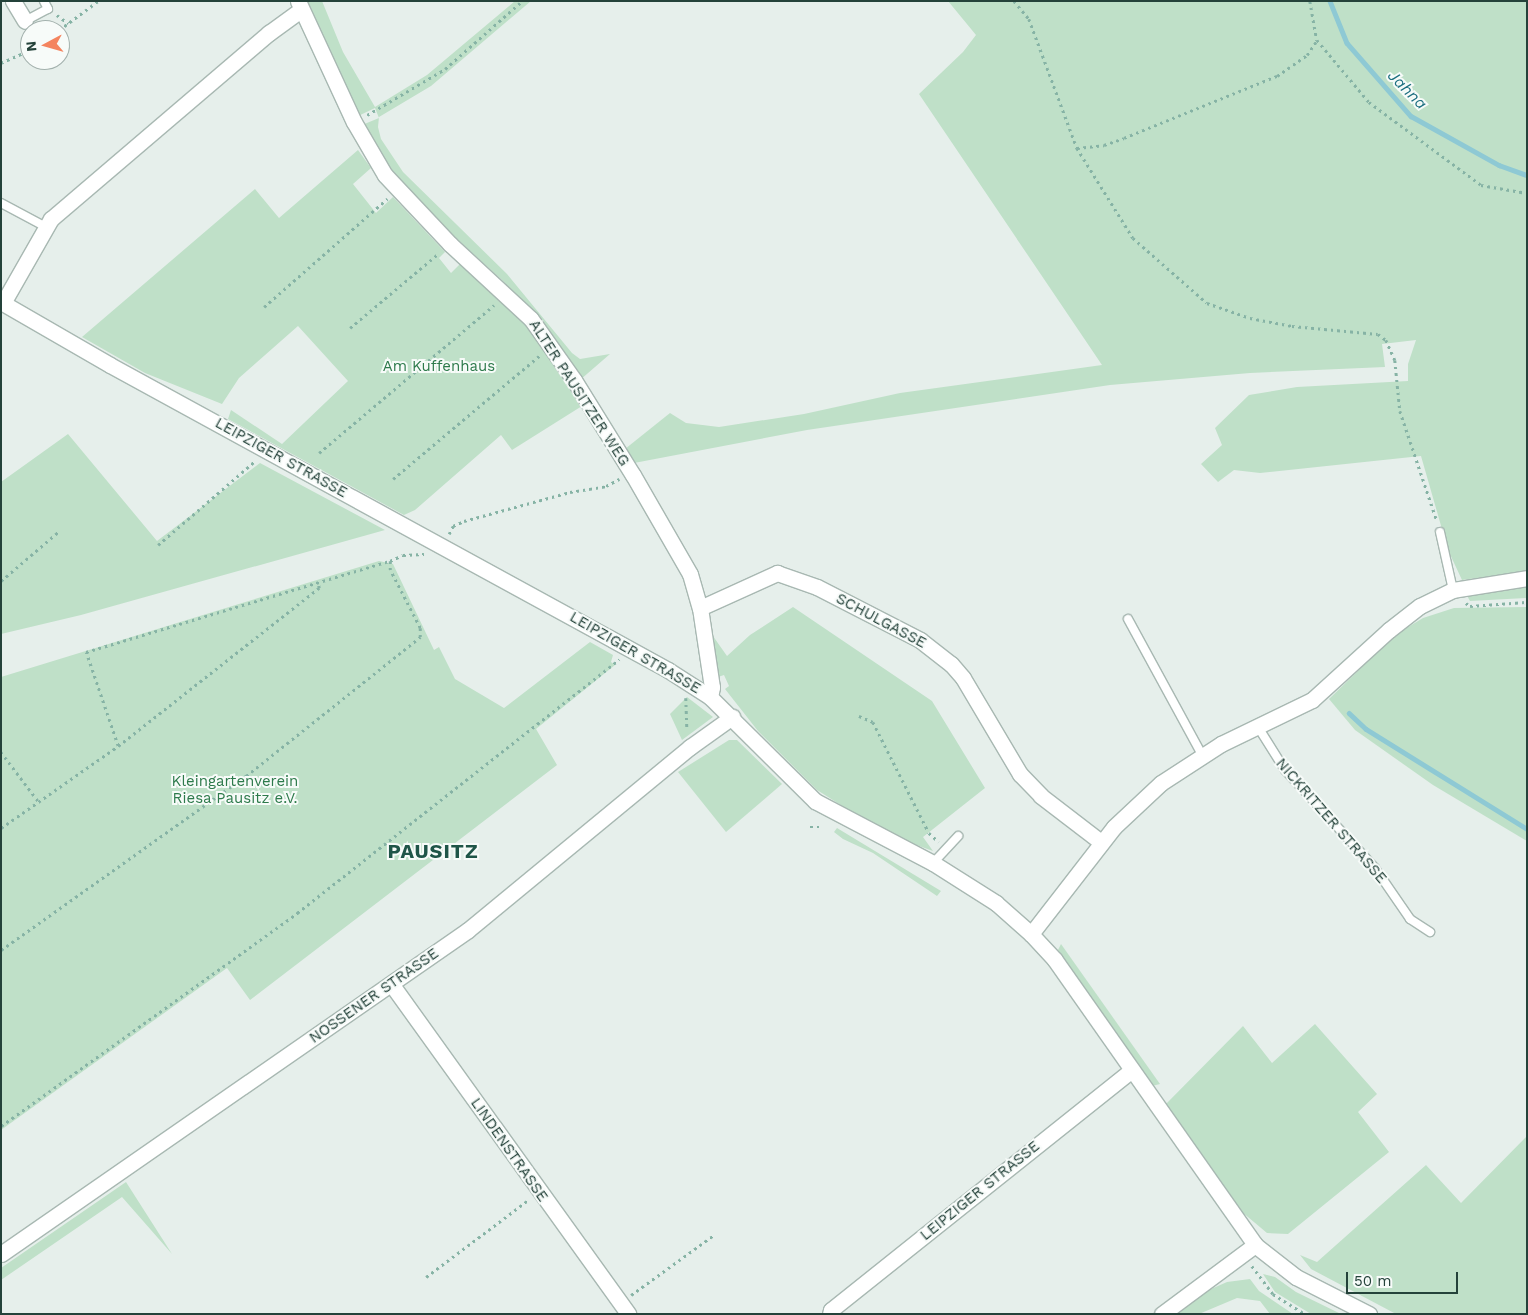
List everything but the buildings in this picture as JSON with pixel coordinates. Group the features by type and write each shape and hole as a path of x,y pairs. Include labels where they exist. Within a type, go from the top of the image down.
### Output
{"street":[{"path":"13,1 24,20"},
{"path":"2,302 51,219 299,6"},
{"name":"ALTER PAUSITZER WEG","path":"299,6 373,158 397,189 450,244 507,294 551,346 633,475 690,574 700,608 712,687 710,697"},
{"name":"LEIPZIGER STRASSE","path":"2,302 110,365 630,649 693,686 710,697 815,801 933,863 996,903 1031,934 1066,975 1132,1070 1249,1249 1296,1278 1369,1314"},
{"name":"SCHULGASSE","path":"700,608 777,573 858,606 920,640 951,664 1020,774 1041,796 1102,842"},
{"path":"1031,934 1102,842 1138,802 1202,756 1312,700 1389,630 1420,606 1453,590 1527,578"},
{"name":"NOSSENER STRASSE","path":"1,1254 392,985 468,930 690,747 732,718"},
{"name":"LINDENSTRASSE","path":"392,985 538,1192 624,1308"},
{"name":"LEIPZIGER STRASSE","path":"830,1314 831,1310 1132,1070"},
{"path":"1162,1314 1249,1249"}],"lane":[{"path":"27,20 48,9 44,1"},
{"path":"1,203 46,228"},
{"path":"1440,532 1453,590"},
{"path":"1128,619 1202,756"},
{"name":"NICKRITZER STRASSE","path":"1258,727 1285,770 1376,868 1410,919 1430,932"},
{"path":"933,863 944,847 958,836"}],"path":[{"path":"70,22 98,1"},
{"path":"354,122 428,82 522,1"},
{"path":"1014,1 1029,19 1077,148 1133,238 1208,303 1250,318 1292,326 1378,334 1386,340 1395,360 1400,411 1420,462 1440,532"},
{"path":"1310,1 1317,40 1369,102 1481,185 1527,193"},
{"path":"1077,148 1104,145 1124,138 1277,76 1307,55 1317,40"},
{"path":"1,63 20,54"},
{"path":"264,307 397,189"},
{"path":"350,328 450,244"},
{"path":"319,453 507,294"},
{"path":"393,479 551,346"},
{"path":"158,545 256,460 262,447"},
{"path":"118,746 86,652 402,556 428,554 443,547 453,526 570,492 606,486 633,475"},
{"path":"1,581 58,532"},
{"path":"1,950 246,776 420,637 420,628 390,570 390,561"},
{"path":"1,828 118,746 319,588 318,583"},
{"path":"1453,590 1470,606 1527,602"},
{"path":"1,1126 305,907 630,649"},
{"path":"690,747 686,697 693,686"},
{"path":"859,716 873,722 929,833 944,847"},
{"path":"1,752 39,802"},
{"path":"810,827 823,827"},
{"path":"426,1277 538,1192"},
{"path":"624,1308 714,1235"},
{"path":"1249,1249 1264,1285 1287,1304 1306,1314"}],"green space":[{"path":"306,1 322,1 343,52 375,107 427,75 515,1 531,1 431,86 379,118 375,108 356,117"},
{"path":"948,1 1527,1 1527,571 1462,580 1448,550 1421,456 1260,473 1234,470 1218,482 1201,464 1222,445 1215,428 1249,395 1297,387 1408,381 1408,364 1416,340 1382,344 1385,367 1250,373 1110,385 807,430 634,463 625,449 670,413 686,423 719,427 804,414 900,393 1102,365 919,94 963,52 976,35"},
{"path":"379,118 378,127 381,139 403,172 507,274 572,353 580,359 610,354 580,380 535,316 503,281 420,205 389,171 362,125"},
{"name":"Am Kuffenhaus","path":"358,150 371,168 353,184 376,213 393,197 445,252 439,258 451,273 460,264 464,266 524,322 582,406 512,450 501,435 415,510 404,515 228,419 231,410 282,444 348,381 298,326 239,378 222,404 145,373 82,337 255,189 279,218"},
{"path":"68,434 157,541 260,463 385,530 81,615 1,634 1,482"},
{"name":"Kleingartenverein Riesa Pausitz e.V.","path":"379,561 393,564 434,650 439,647 455,679 504,708 590,642 613,655 611,662 615,665 536,729 557,765 250,1000 227,968 1,1130 1,677"},
{"path":"1527,585 1527,598 1470,601 1466,594"},
{"path":"793,607 932,701 985,788 923,837 933,851 908,842 855,814 817,790 758,731 725,689 729,686 724,675 718,677 708,629 727,656 750,635"},
{"path":"1527,607 1527,841 1433,785 1355,730 1329,699 1395,635 1423,618 1454,608"},
{"path":"687,697 713,717 682,740 670,714"},
{"path":"729,740 737,740 782,784 726,832 678,772"},
{"path":"837,828 941,891 937,896 873,853 843,839 834,832"},
{"path":"1061,944 1160,1084 1152,1086 1058,950"},
{"path":"1315,1024 1377,1094 1358,1112 1389,1152 1288,1234 1267,1233 1242,1212 1165,1105 1243,1026 1272,1063"},
{"path":"1527,1136 1527,1314 1396,1314 1311,1269 1300,1255 1317,1262 1426,1165 1461,1203"},
{"path":"126,1182 172,1254 122,1197 1,1280 1,1268"},
{"path":"1263,1274 1275,1277 1296,1292 1341,1314 1311,1314 1275,1292"},
{"path":"1250,1279 1259,1291 1293,1314 1270,1314 1260,1301 1237,1298 1199,1314 1175,1314 1202,1293 1227,1282"}],"waterway":[{"name":"Jahna","path":"1330,1 1347,43 1411,116 1499,165 1527,175"},
{"path":"1349,713 1366,729 1527,829"}],"district":[{"name":"PAUSITZ","path":"433,851"}]}
